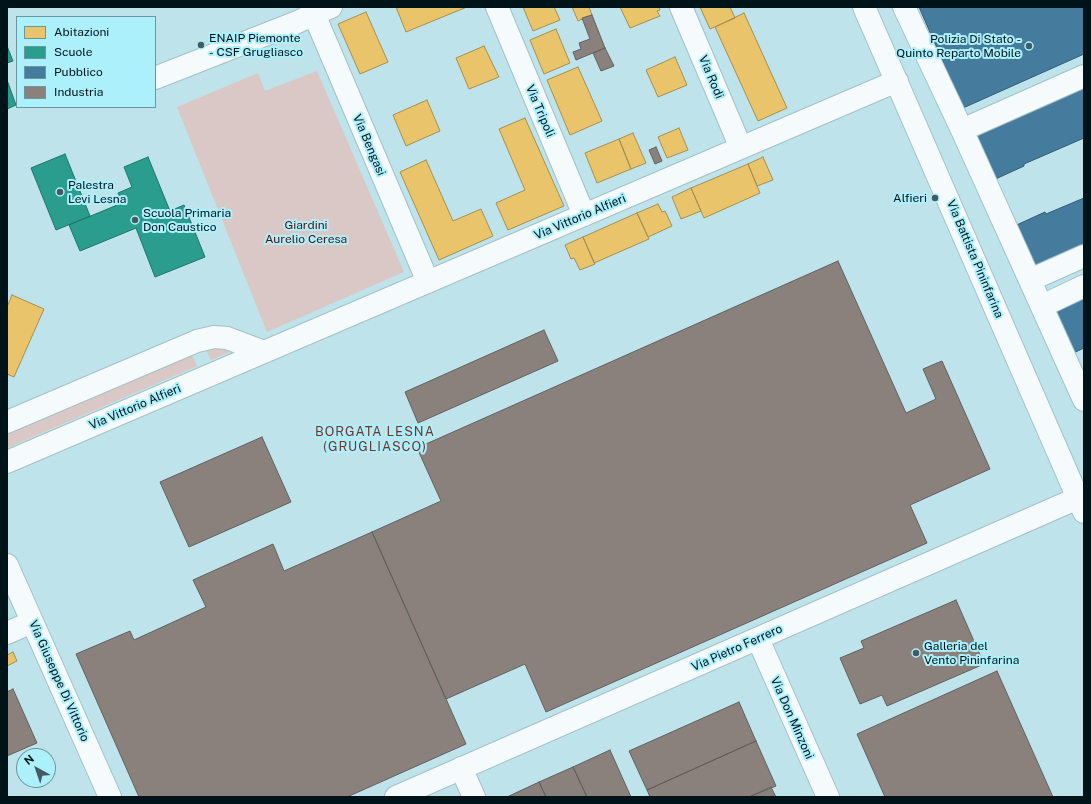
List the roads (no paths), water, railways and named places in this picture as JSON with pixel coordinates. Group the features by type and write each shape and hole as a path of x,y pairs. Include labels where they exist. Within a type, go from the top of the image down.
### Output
{"street":[{"name":"Via Tripoli","path":"497,7 584,215"},
{"name":"Via Rodi","path":"681,7 741,148"},
{"name":"Via Battista Pininfarina","path":"864,7 1081,505"},
{"path":"904,7 962,130 1084,400"},
{"path":"156,78 295,23 318,10"},
{"name":"Via Bengasi","path":"318,10 428,282"},
{"path":"962,130 1084,76"},
{"name":"Via Vittorio Alfieri","path":"7,462 897,80"},
{"path":"1030,280 1084,256"},
{"path":"1042,306 1084,286"},
{"path":"7,422 197,341 214,337 227,338 264,352"},
{"name":"Via Pietro Ferrero","path":"396,797 758,639 1081,505"},
{"name":"Via Giuseppe Di Vittorio","path":"7,565 110,797"},
{"path":"7,633 32,622"},
{"name":"Via Don Minzoni","path":"758,639 828,797"},
{"path":"461,768 474,797"}],"place":[{"name":"ENAIP Piemonte - CSF Grugliasco","path":"201,45"},
{"name":"Polizia Di Stato - Quinto Reparto Mobile","path":"1029,46"},
{"name":"Palestra Levi Lesna","path":"60,192"},
{"name":"Alfieri","path":"935,198"},
{"name":"Scuola Primaria Don Caustico","path":"135,220"},
{"name":"Galleria del Vento Pininfarina","path":"916,653"}],"district":[{"name":"BORGATA LESNA (GRUGLIASCO)","path":"375,440"}],"park label":[{"name":"Giardini Aurelio Ceresa","path":"306,232"}]}
